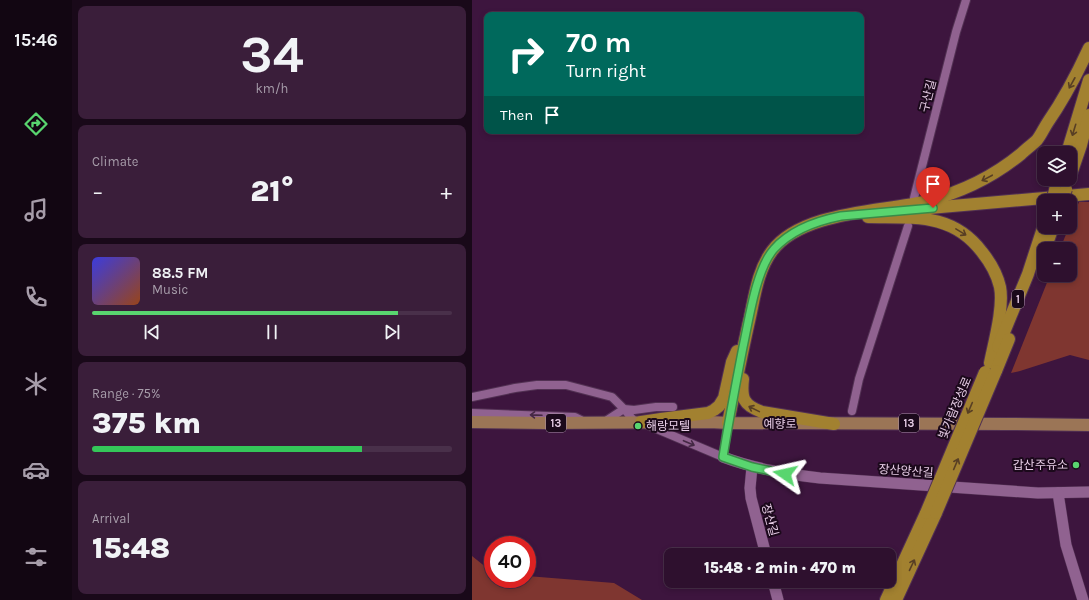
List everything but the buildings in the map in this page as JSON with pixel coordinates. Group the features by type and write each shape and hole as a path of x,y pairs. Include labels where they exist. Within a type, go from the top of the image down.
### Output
{"highway":[{"path":"728,423 759,277 766,260 773,250 799,230 826,219 932,199 962,190 995,173 1010,163 1036,140 1059,106 1074,80 1089,48"},
{"path":"1069,146 1089,80"},
{"path":"1081,145 1089,115"},
{"path":"1077,154 1089,123"},
{"path":"841,216 1089,194"},
{"path":"841,216 932,219 943,222 966,235 977,245 991,266 1000,288 1001,299 999,316 990,368"},
{"name":"빛가람장성로","path":"896,600 1028,274 1041,234"},
{"name":"빛가람장성로","path":"990,368 1030,289 1037,270"},
{"path":"638,422 708,413 719,406 724,398 732,362 748,326"},
{"path":"748,326 742,391 748,406 762,412 834,424"},
{"name":"빛가람장성로","path":"886,600 931,513"}],"main road":[{"name":"예향로","path":"472,422 1089,425"}],"street":[{"name":"구산길","path":"914,198 956,32 966,0"},
{"path":"852,411 859,378 908,226"},
{"path":"472,397 515,388 537,385 566,384 612,397 638,422 723,457 728,423"},
{"path":"603,423 624,409 634,410 656,407 673,407"},
{"path":"472,413 575,416 587,423"},
{"name":"장산양산길","path":"723,457 752,467 785,474 820,478 1038,493 1089,492"},
{"name":"장산길","path":"752,467 750,488 751,498 764,548"},
{"path":"1058,493 1066,544 1083,600"},
{"path":"775,588 778,600"}],"shaded area":[{"path":"1079,202 1089,202 1089,360 1070,355 1011,373 1047,282 1077,282 1077,242 1063,242 1066,234 1077,234 1077,207"},
{"path":"472,556 484,566 484,588 536,588 536,577 614,583 642,600 472,600"}],"place":[{"name":"해랑모텔","path":"638,426"},
{"name":"갑산주유소","path":"1076,465"}],"route":[{"path":"785,474 752,467 723,457 728,423 757,283 766,260 781,242 799,230 826,219 841,216 933,208"}]}
